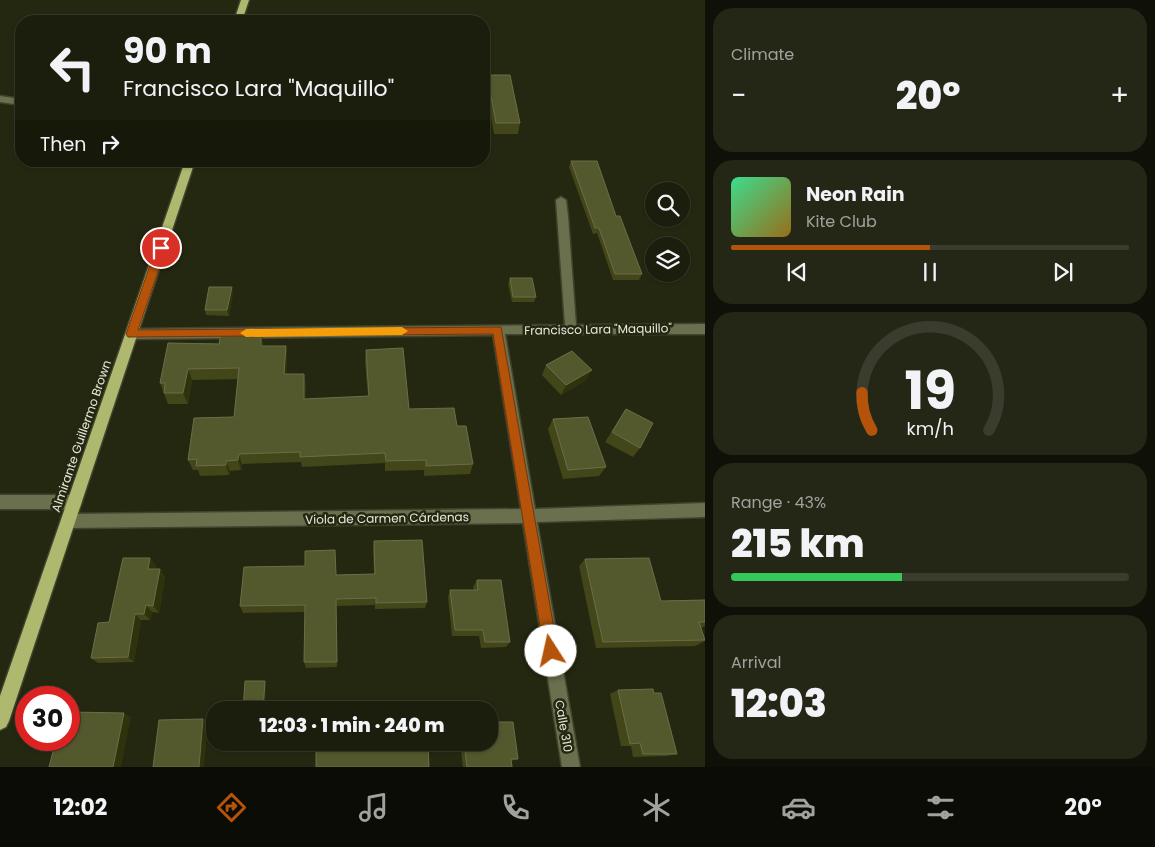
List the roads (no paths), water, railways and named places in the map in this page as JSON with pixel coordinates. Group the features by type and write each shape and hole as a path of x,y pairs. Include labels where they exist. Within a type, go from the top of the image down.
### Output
{"main road":[{"path":"240,15 245,0"},
{"name":"Almirante Guillermo Brown","path":"0,721 188,167"}],"street":[{"path":"0,99 15,101"},
{"path":"561,200 567,236 567,278 571,329"},
{"name":"Francisco Lara \"Maquillo\"","path":"132,334 705,329"},
{"name":"Calle 310","path":"498,330 571,767"},
{"path":"0,502 75,502"},
{"name":"Viola de Carmen Cárdenas","path":"68,521 528,516 705,510"}]}
